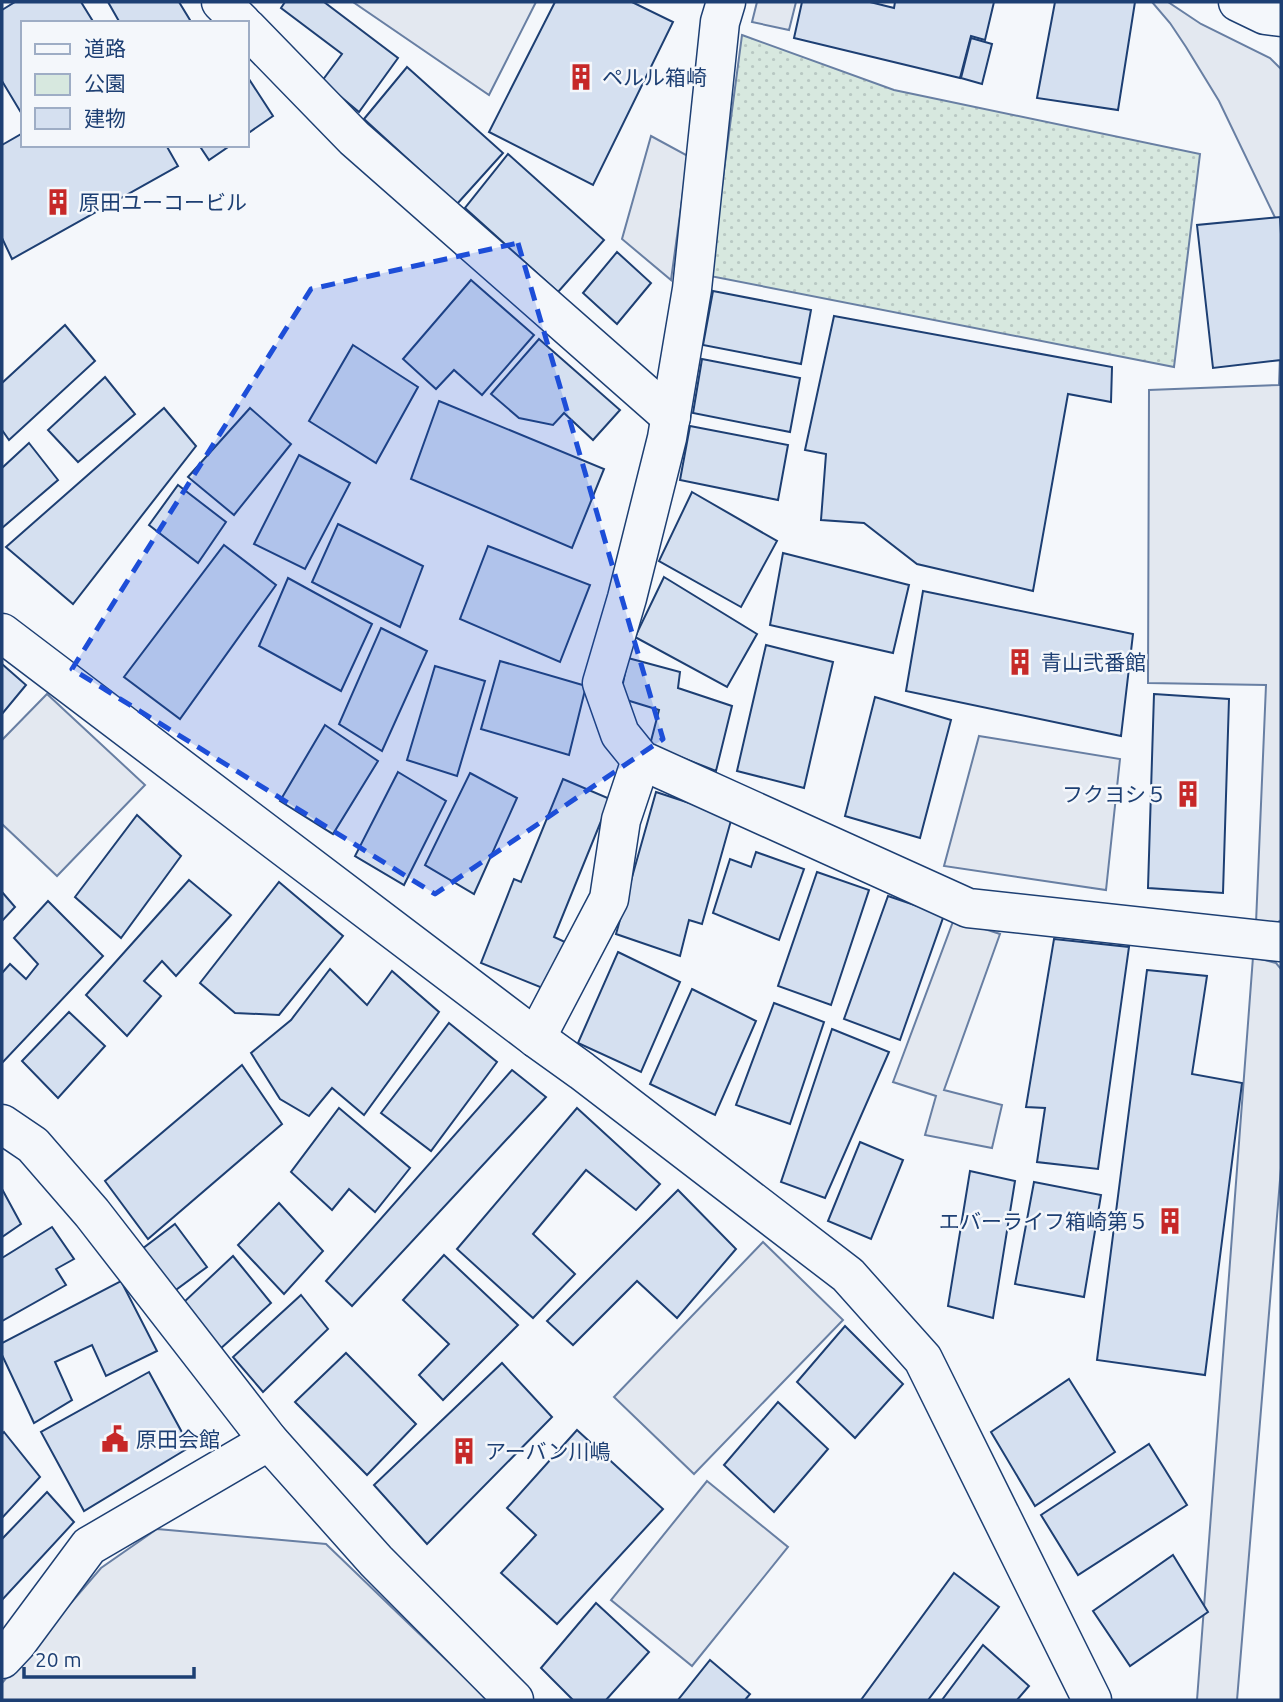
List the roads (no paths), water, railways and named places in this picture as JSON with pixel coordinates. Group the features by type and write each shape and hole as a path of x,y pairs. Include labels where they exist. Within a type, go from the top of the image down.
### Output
{"street":[{"path":"221,2 240,21"},
{"path":"726,2 720,22 692,289 671,416 627,598 603,683 620,734 641,760 968,908 1281,942"},
{"path":"1238,2 1265,15 1281,17"},
{"path":"248,29 354,138 671,416"},
{"path":"2,633 848,1275 923,1359 1092,1700"},
{"path":"536,1038 609,899 621,820 641,760"},
{"path":"2,1124 33,1144 84,1203 270,1441 376,1561 514,1700"},
{"path":"2,1659 17,1643 89,1546 270,1441"}],"place":[{"name":"ペルル箱崎","path":"581,77"},
{"name":"原田ユーコービル","path":"58,202"},
{"name":"青山弐番館","path":"1020,662"},
{"name":"フクヨシ５","path":"1188,794"},
{"name":"エバーライフ箱崎第５","path":"1170,1221"},
{"name":"原田会館","path":"115,1439"},
{"name":"アーバン川嶋","path":"464,1451"}]}
